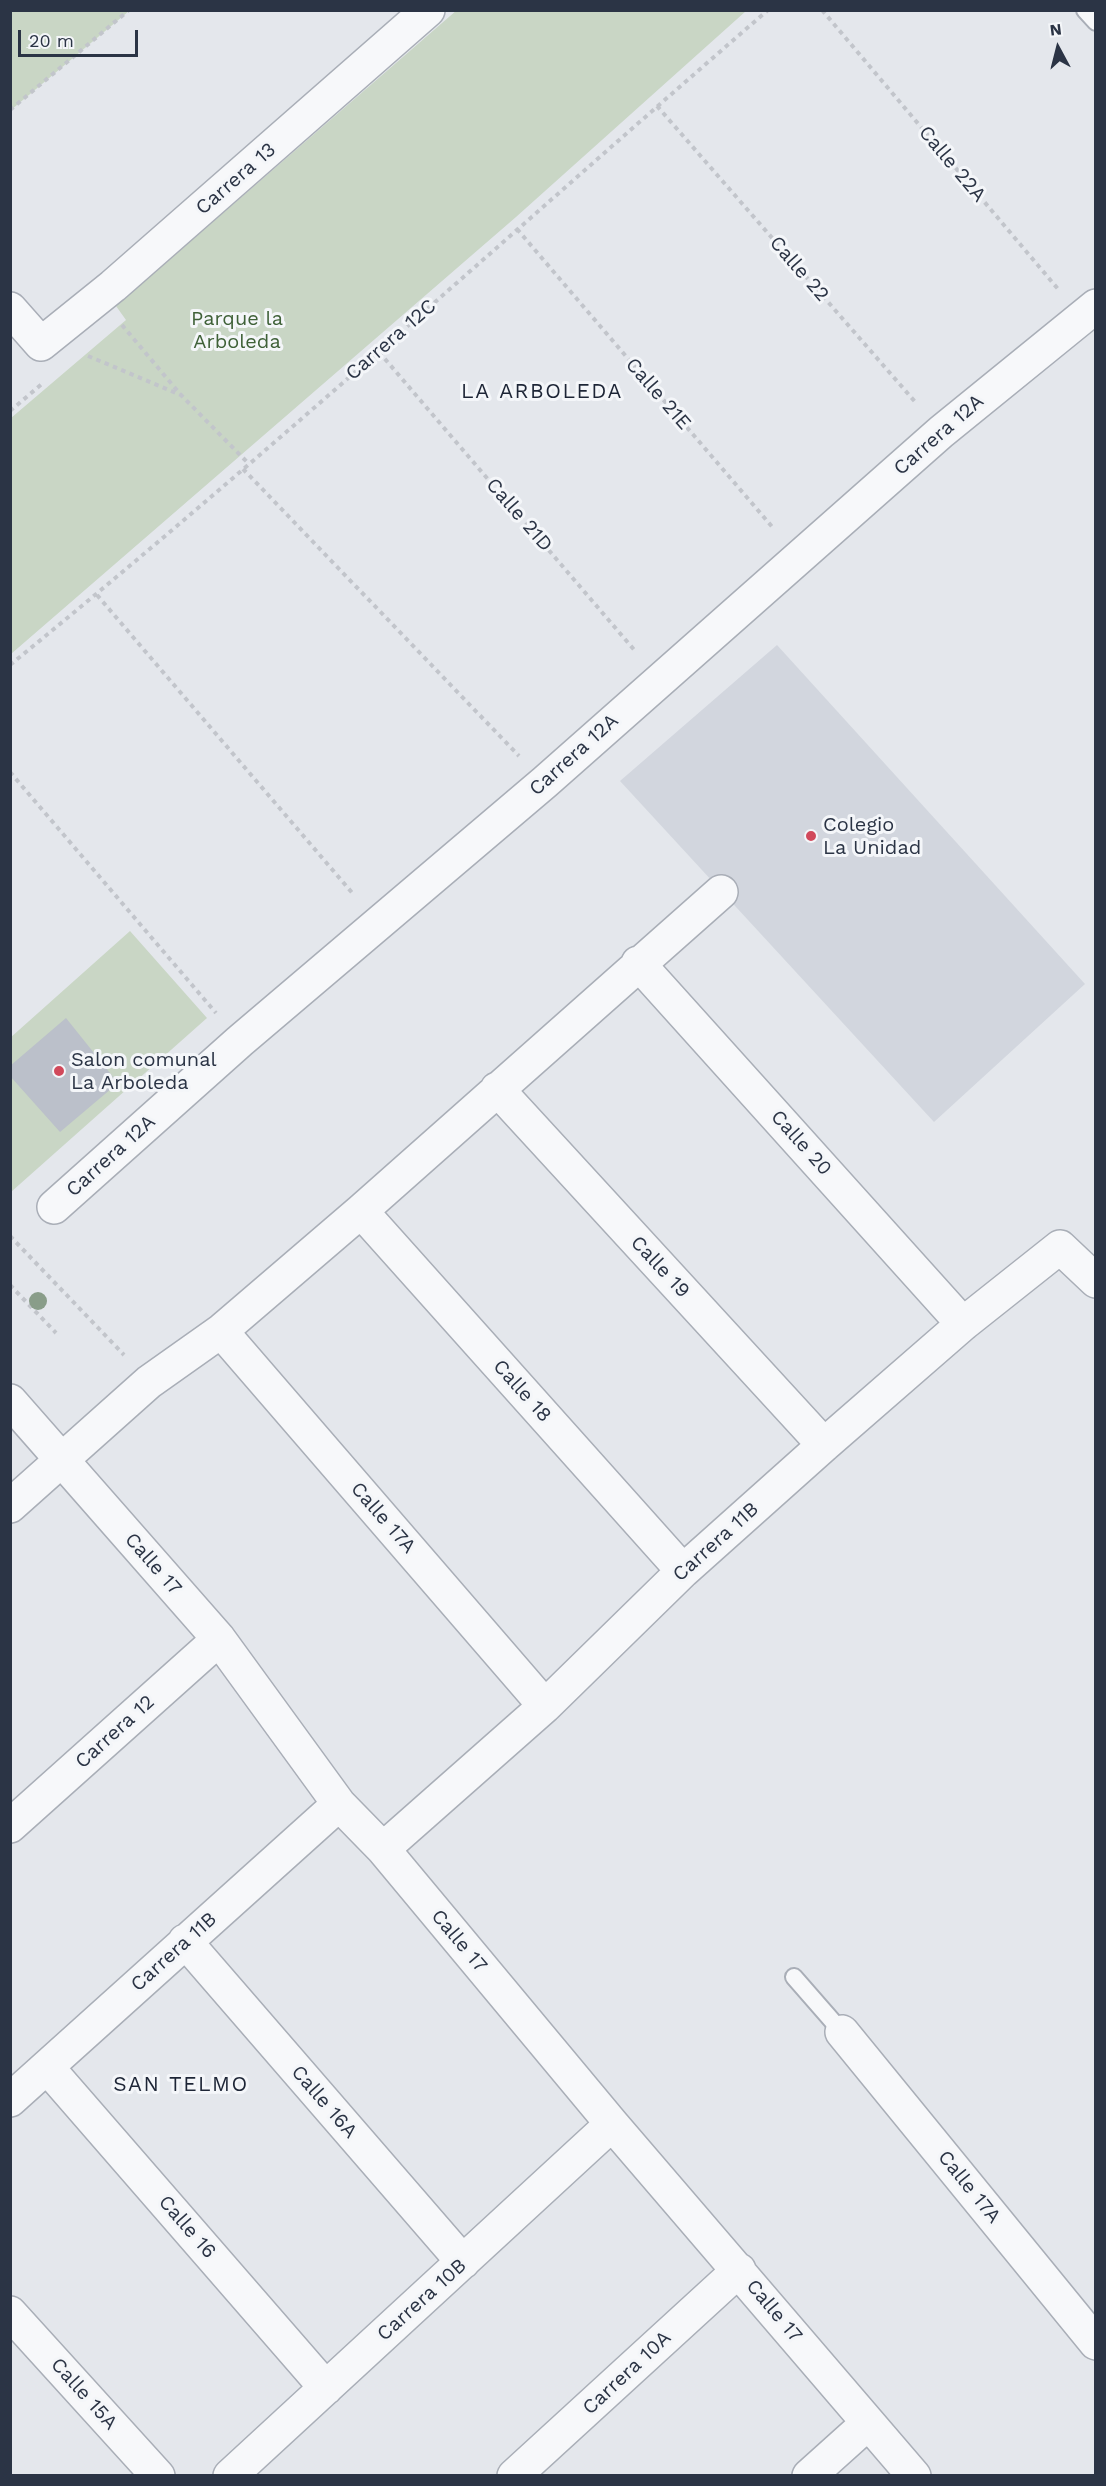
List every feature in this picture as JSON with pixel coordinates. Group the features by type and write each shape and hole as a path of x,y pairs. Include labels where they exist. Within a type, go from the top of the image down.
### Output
{"street":[{"name":"Carrera 13","path":"44,341 97,299 428,10"},
{"path":"10,309 44,341"},
{"name":"Carrera 12A","path":"54,1207 240,1041 545,782 659,678 941,432 1089,311"},
{"path":"10,1506 150,1382 221,1331 360,1211 721,892"},
{"name":"Calle 20","path":"638,963 963,1324"},
{"name":"Calle 19","path":"497,1089 824,1445"},
{"name":"Calle 18","path":"360,1211 683,1571"},
{"name":"Carrera 11B","path":"383,1849 545,1706 683,1571 963,1324 1060,1247 1095,1281"},
{"name":"Calle 17A","path":"221,1331 545,1706"},
{"name":"Calle 17","path":"10,1401 219,1639 339,1804 383,1849 612,2124 914,2475"},
{"name":"Carrera 12","path":"10,1826 219,1639"},
{"name":"Carrera 11B","path":"10,2100 339,1804"},
{"name":"Calle 16A","path":"185,1941 463,2262"},
{"name":"Calle 17A","path":"843,2032 1095,2343"},
{"name":"Calle 16","path":"47,2067 326,2388"},
{"name":"Carrera 10B","path":"230,2475 612,2124"},
{"name":"Carrera 10A","path":"514,2475 739,2270"},
{"name":"Calle 15A","path":"10,2313 158,2475"},
{"path":"809,2475 868,2423"}],"lane":[{"path":"1085,10 1095,22"},
{"path":"794,1977 843,2032"}],"path":[{"path":"10,110 129,10"},
{"name":"Carrera 12C","path":"10,665 97,595 243,470 768,10"},
{"name":"Calle 22A","path":"822,10 1089,311"},
{"name":"Calle 22","path":"657,106 941,432"},
{"name":"Calle 21E","path":"517,229 799,558"},
{"path":"97,299 182,395 249,464"},
{"path":"44,341 182,395"},
{"name":"Calle 21D","path":"378,352 659,678"},
{"path":"243,470 545,782"},
{"path":"97,595 377,923"},
{"path":"10,772 240,1041"},
{"path":"10,1236 150,1382"},
{"path":"10,1285 56,1334"}],"shaded area":[{"name":"Colegio La Unidad","path":"777,645 1085,984 934,1122 620,781"}],"green space":[{"path":"11,10 129,10 129,11 11,110"},
{"name":"Parque la Arboleda","path":"457,10 746,11 516,217 11,654 11,418 126,320 116,306"},
{"path":"130,931 207,1018 11,1192 10,1038"}],"building":[{"name":"Salon comunal La Arboleda","path":"66,1018 118,1083 60,1132 10,1076 10,1066"}],"place":[{"name":"Colegio La Unidad","path":"811,836"},
{"name":"Salon comunal La Arboleda","path":"59,1071"}],"district":[{"name":"LA ARBOLEDA","path":"542,392"},
{"name":"SAN TELMO","path":"181,2085"}]}
